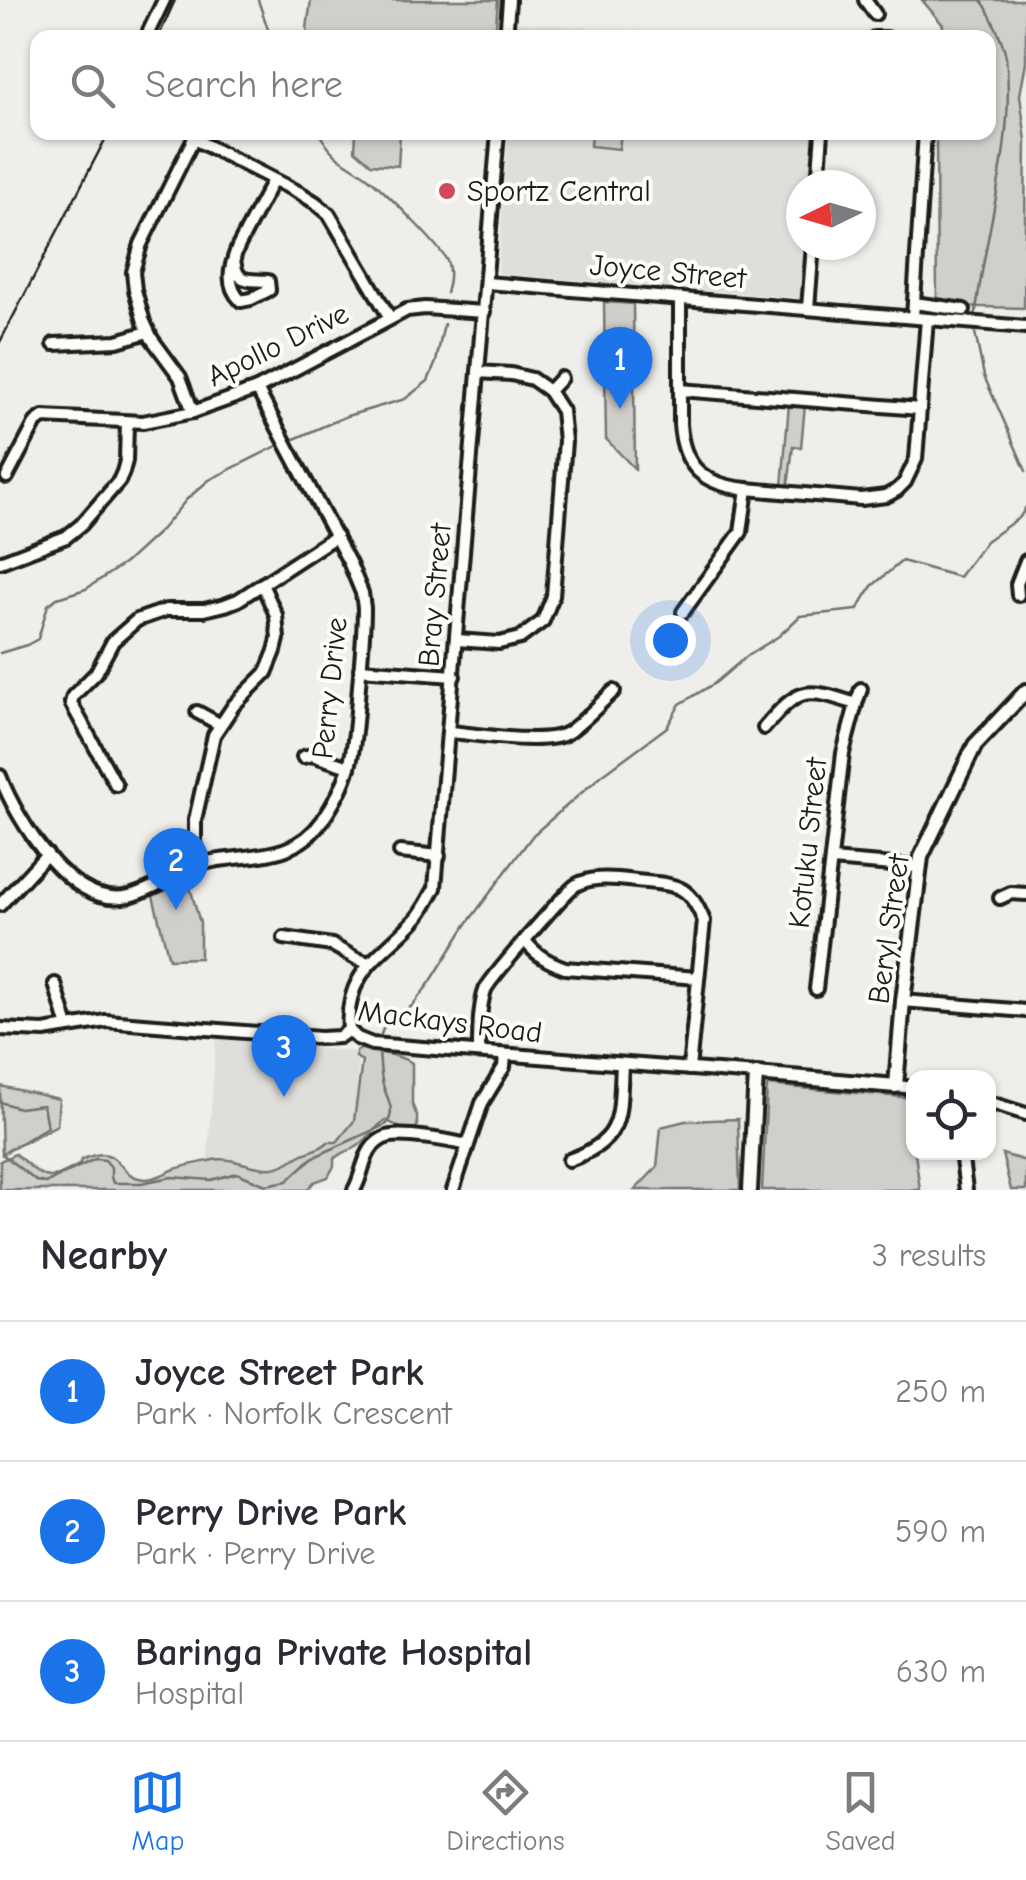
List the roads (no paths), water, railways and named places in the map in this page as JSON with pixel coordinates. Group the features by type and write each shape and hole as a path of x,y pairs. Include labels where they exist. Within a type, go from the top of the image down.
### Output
{"main road":[{"name":"Beryl Street","path":"896,1086 918,867 975,745 1026,690"},
{"name":"Mackays Road","path":"756,1074 896,1086"},
{"path":"750,1190 756,1074"}],"street":[{"path":"150,30 164,0"},
{"path":"507,30 509,0"},
{"path":"865,0 875,14"},
{"path":"193,412 180,378 148,332 135,290 134,263 194,140"},
{"path":"203,140 329,214 390,318"},
{"name":"Bray Street","path":"349,1030 354,984 369,963 417,918 435,888 497,140"},
{"path":"819,170 821,140"},
{"path":"914,317 924,140"},
{"path":"234,258 234,267 242,278 268,281 270,290 248,300 239,299 230,270 234,258 273,180"},
{"path":"808,308 812,260"},
{"name":"Joyce Street","path":"486,282 1026,327"},
{"path":"680,298 681,439 686,456 694,468 716,484 747,490 861,499 886,496 905,482 916,458 926,318"},
{"path":"914,303 964,310"},
{"name":"Apollo Drive","path":"7,477 40,418 126,422 193,412 257,389 390,318 420,308 484,312"},
{"path":"54,344 118,341 148,332"},
{"path":"457,640 509,642 529,633 548,613 553,596 566,431 562,411 549,391 532,379 478,372"},
{"path":"549,391 561,378"},
{"name":"Perry Drive","path":"0,776 13,808 46,854 88,892 104,898 141,893 198,864 272,855 293,846 322,822 350,766 364,624 362,593 257,389"},
{"path":"680,390 920,409"},
{"path":"0,562 66,537 80,524 124,472 126,422"},
{"path":"683,612 741,532 747,490"},
{"path":"116,785 72,708 73,696 92,678 120,634 137,620 166,610 214,608 238,600 336,536"},
{"path":"1018,595 1017,584 1026,561"},
{"path":"198,864 195,820 210,746 219,724 266,672 276,651 276,615 262,584"},
{"path":"548,613 560,618"},
{"path":"360,669 454,676"},
{"path":"450,732 513,738 561,736 614,690"},
{"name":"Kotuku Street","path":"816,990 842,753 861,690"},
{"path":"764,728 787,701 800,694 815,692 856,704"},
{"path":"197,712 219,724"},
{"path":"304,757 312,755 350,766"},
{"path":"400,852 440,856"},
{"path":"0,905 46,854"},
{"path":"831,860 918,867"},
{"path":"478,1052 486,989 500,968 576,885 597,878 663,883 682,888 695,900 704,922 689,1069"},
{"path":"1000,898 1011,893 1026,894"},
{"path":"284,938 332,945 369,963"},
{"path":"526,942 548,962 566,968 698,978"},
{"path":"55,984 68,1027"},
{"path":"903,1001 1026,1010"},
{"name":"Mackays Road","path":"0,1029 44,1031 106,1020 320,1038 339,1038 349,1030 357,1038 378,1044 756,1074"},
{"path":"453,1190 482,1103 504,1067 505,1055"},
{"path":"569,1160 598,1148 617,1125 622,1064"},
{"path":"896,1086 906,1087"},
{"path":"996,1105 1026,1114"},
{"path":"354,1190 372,1147 387,1136 434,1138 468,1145"},
{"path":"962,1160 966,1190"}],"waterway":[{"path":"258,0 268,30"},
{"path":"975,320 1003,156 1008,90 1003,45 981,0"},
{"path":"324,140 336,155 378,186 443,254 449,269 446,293"},
{"path":"292,440 347,416 405,399 428,381 444,324"},
{"path":"974,328 984,376 1026,471"},
{"path":"0,653 38,639 48,605 86,589 125,563 209,480 279,445"},
{"path":"380,1037 386,1021 412,1006 431,981 466,925 533,835 602,775 667,727 680,704 715,683 800,616 857,610 872,586 902,561 959,577 986,541 1020,517 1026,507"},
{"path":"0,1102 19,1108 43,1105 47,1127 2,1154 36,1181 45,1183 95,1159 105,1160 111,1167 113,1183 172,1177 211,1180 237,1173 266,1185 287,1181 312,1158 387,1124 391,1109 382,1081 379,1051"}],"railway":[{"path":"162,30 175,0"},
{"path":"0,342 105,140"}],"place":[{"name":"Sportz Central","path":"447,191"},
{"name":"Joyce Street Park","path":"620,409"},
{"name":"Perry Drive Park","path":"176,910"},
{"name":"Baringa Private Hospital","path":"284,1097"}]}
